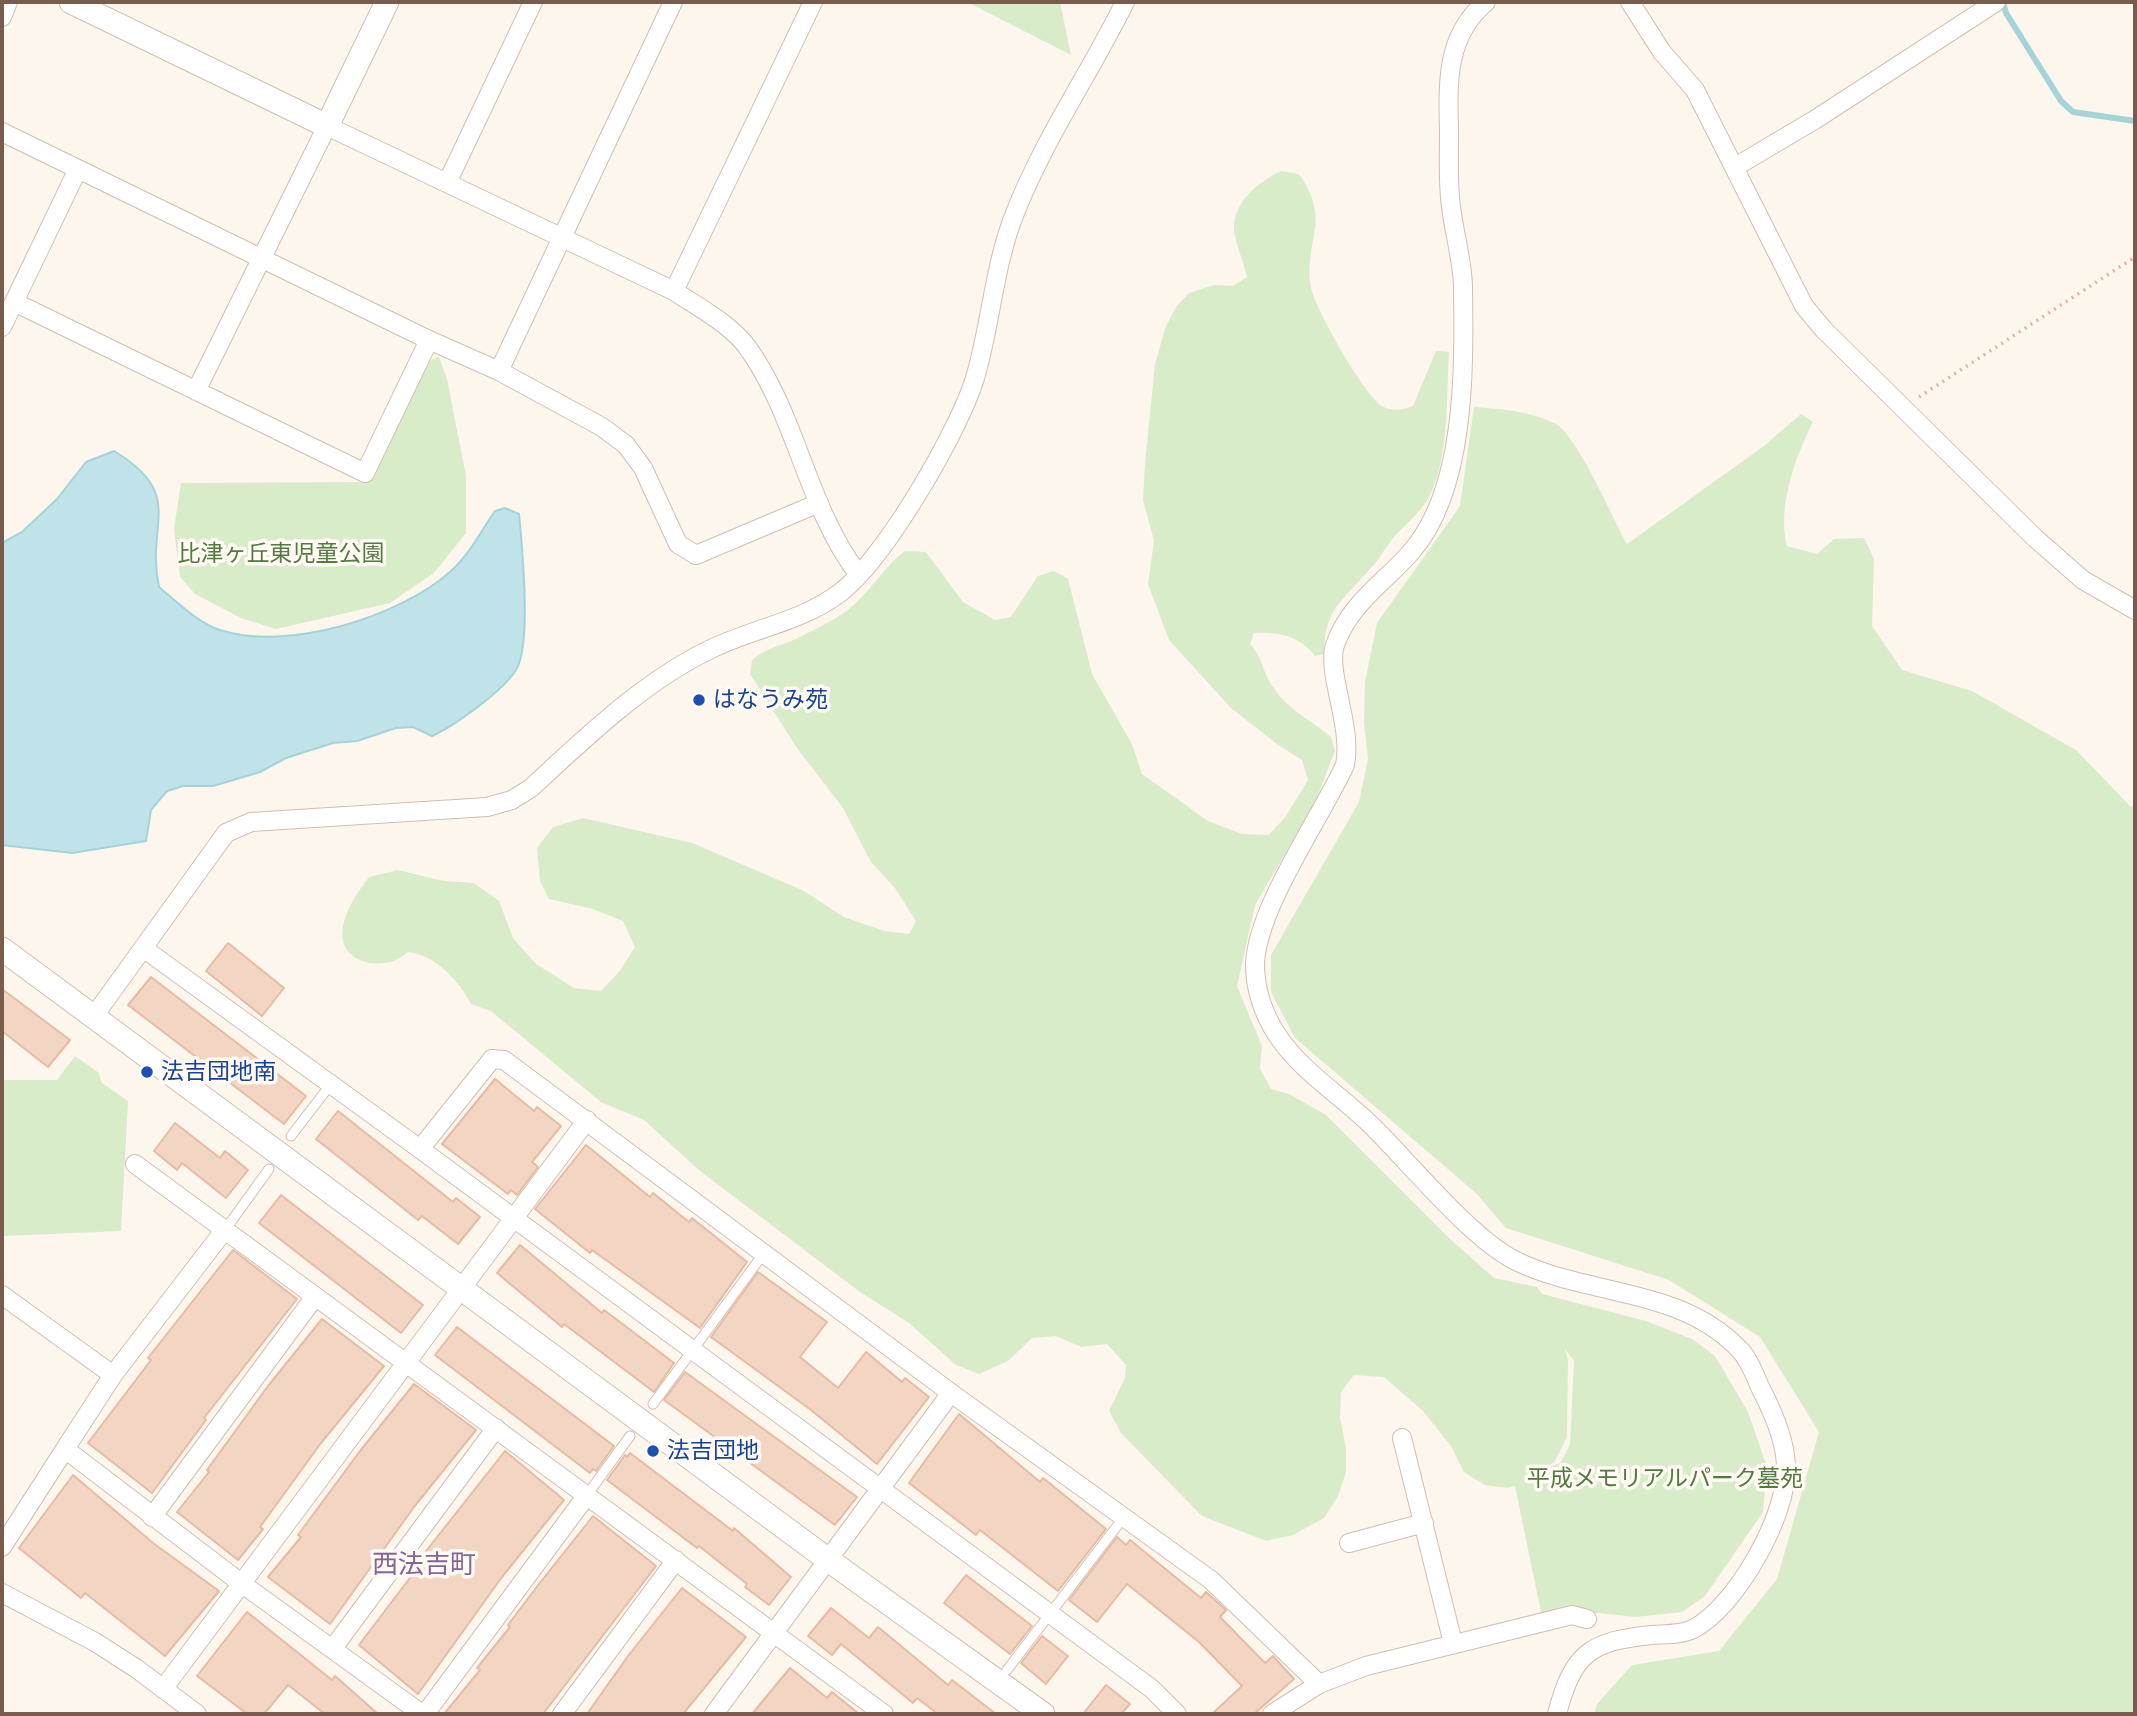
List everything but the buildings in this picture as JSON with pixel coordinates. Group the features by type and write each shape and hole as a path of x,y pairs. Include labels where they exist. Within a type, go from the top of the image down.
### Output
{"street":[{"path":"2,17 8,2"},
{"path":"71,2 674,291 718,320 750,350 789,428 819,503 859,574"},
{"path":"197,391 387,2"},
{"path":"447,183 533,2"},
{"path":"499,371 673,2"},
{"path":"674,291 813,2"},
{"path":"94,1016 226,834 251,821 487,807 512,800 531,788 643,692 711,649 795,619 842,592 879,552 955,429 975,379 1013,216 1032,172 1125,2"},
{"path":"1486,2 1474,12 1457,37 1450,63 1450,196 1463,282 1463,309 1462,376 1457,429 1444,489 1430,523 1412,551 1351,612 1334,649 1349,747 1345,765 1259,930 1255,962 1256,986 1265,1016 1302,1067 1368,1122 1479,1235 1517,1261 1648,1298 1707,1323 1741,1350 1769,1405 1786,1466 1784,1495 1766,1542 1716,1611 1690,1631 1611,1640 1591,1650 1567,1682 1558,1714"},
{"path":"1630,2 1662,52 1695,90 1804,306 1824,330 2035,538 2083,579 2135,610"},
{"path":"1735,167 1816,120 1995,2"},
{"path":"2,132 429,340 499,371 602,427 626,445 643,468 678,544 696,555 819,503"},
{"path":"2,327 78,169"},
{"path":"14,302 365,473 429,340"},
{"path":"143,948 881,1487 1152,1689 1177,1714"},
{"path":"2,949 827,1559 1044,1714"},
{"path":"420,1149 492,1059 504,1060 951,1393 1211,1580 1320,1684"},
{"path":"163,1689 587,1120"},
{"path":"135,1164 223,1232 407,1362 774,1632 873,1711"},
{"path":"2,1547 113,1375 223,1232"},
{"path":"2,1295 113,1375"},
{"path":"152,1517 314,1298"},
{"path":"714,1714 951,1393"},
{"path":"333,1648 496,1428"},
{"path":"1402,1438 1453,1643"},
{"path":"65,1449 241,1583 423,1714 587,1495"},
{"path":"1349,1543 1424,1523"},
{"path":"562,1714 676,1560"},
{"path":"2,1593 95,1642 197,1714"},
{"path":"1272,1714 1320,1684 1366,1666 1572,1615 1587,1619"}],"lane":[{"path":"291,1136 331,1084"},
{"path":"223,1232 268,1169"},
{"path":"653,1404 764,1253"},
{"path":"587,1495 631,1436"},
{"path":"1007,1670 1124,1517"}],"path":[{"path":"1902,406 1950,379 2135,257"}],"green space":[{"path":"967,2 1060,2 1071,55"},
{"name":"平成メモリアルパーク墓苑","path":"1281,171 1299,174 1308,190 1314,204 1315,217 1310,266 1313,293 1340,348 1374,399 1390,409 1413,406 1436,351 1449,352 1444,447 1435,483 1421,509 1392,539 1374,565 1337,606 1327,626 1324,654 1315,656 1296,640 1272,633 1254,633 1250,644 1258,655 1269,682 1279,695 1331,737 1335,751 1314,805 1255,905 1237,986 1262,1046 1260,1069 1271,1089 1289,1094 1326,1115 1450,1239 1494,1278 1537,1287 1542,1294 1646,1321 1692,1339 1715,1356 1748,1412 1767,1467 1763,1512 1705,1596 1682,1612 1635,1617 1599,1613 1542,1617 1515,1486 1507,1488 1485,1485 1464,1472 1451,1446 1422,1410 1384,1377 1354,1375 1341,1392 1340,1417 1346,1449 1346,1472 1338,1496 1324,1518 1293,1535 1266,1541 1202,1516 1121,1433 1109,1411 1125,1378 1126,1365 1107,1344 1081,1347 1056,1336 1032,1338 1008,1361 979,1374 956,1365 909,1323 860,1292 700,1171 644,1120 601,1102 491,1011 471,1004 446,970 428,958 408,952 387,963 364,962 354,957 343,939 347,912 369,877 398,870 444,881 474,883 499,901 513,938 536,964 574,988 601,991 620,971 635,947 623,921 593,909 549,899 540,881 537,848 553,827 583,818 692,843 802,890 844,917 884,931 909,934 916,921 895,888 871,862 843,808 797,748 750,674 752,660 757,656 807,634 849,609 905,551 926,552 963,602 995,620 1011,617 1038,576 1054,571 1068,579 1092,674 1132,744 1142,774 1208,821 1242,834 1269,835 1286,816 1308,780 1302,760 1231,708 1169,640 1148,584 1154,541 1143,500 1155,364 1166,326 1176,307 1189,293 1214,285 1233,286 1247,277 1235,234 1235,218 1250,193","holes":["1565,1349 1574,1361 1570,1445 1560,1463 1545,1469 1555,1461 1567,1437 1568,1360"]},
{"name":"比津ヶ丘東児童公園","path":"439,357 447,379 466,476 466,533 434,573 390,603 276,629 241,618 195,594 180,577 174,529 181,483 370,482 430,360"},
{"path":"1474,407 1535,416 1554,423 1563,430 1594,478 1627,544 1764,446 1801,414 1813,422 1789,483 1784,516 1787,546 1817,554 1834,539 1864,538 1874,559 1872,626 1902,670 1972,691 2076,750 2131,807 2135,805 2135,1714 1594,1714 1597,1704 1632,1665 1719,1651 1777,1579 1819,1432 1760,1337 1669,1280 1506,1228 1477,1194 1295,1038 1271,992 1271,955 1359,802 1368,759 1364,723 1365,682 1377,623 1460,506"},
{"path":"75,1056 99,1073 101,1082 128,1101 121,1231 2,1236 2,1080 57,1080"}],"water":[{"path":"114,451 136,467 150,482 157,496 159,512 156,565 159,587 204,622 220,630 247,636 277,637 309,633 342,626 403,603 429,588 458,564 495,511 505,508 519,514 525,618 524,640 516,670 477,707 432,736 413,727 396,728 357,741 333,743 286,758 260,772 213,786 183,786 167,791 151,810 146,841 72,853 2,845 2,543 22,532 57,499 86,462"}],"waterway":[{"path":"2003,2 2006,13 2061,101 2073,112 2135,121"}],"place":[{"name":"はなうみ苑","path":"699,700"},
{"name":"法吉団地南","path":"147,1072"},
{"name":"法吉団地","path":"653,1451"}],"district":[{"name":"西法吉町","path":"424,1565"}]}
